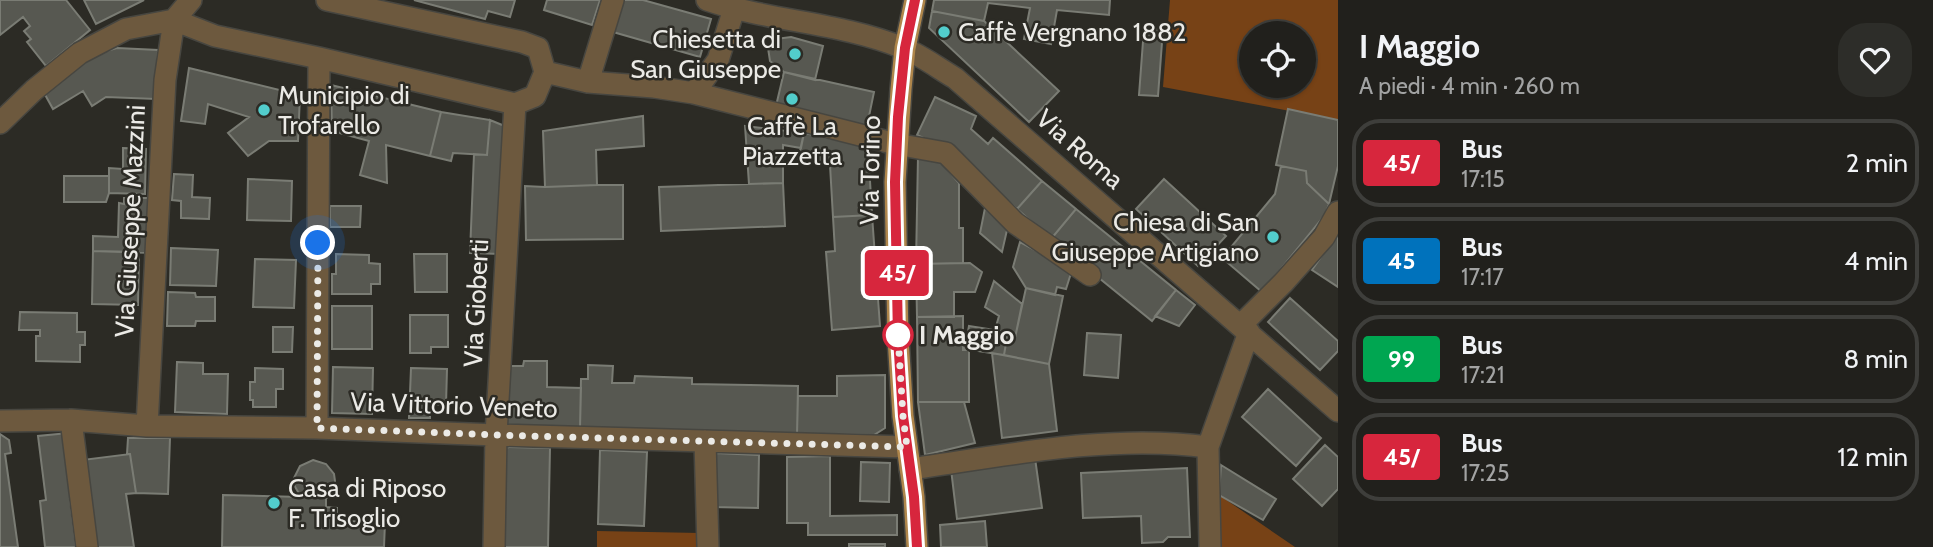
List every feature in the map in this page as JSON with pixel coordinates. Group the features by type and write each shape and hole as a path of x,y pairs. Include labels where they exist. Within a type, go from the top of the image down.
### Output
{"main road":[{"name":"Via Torino","path":"915,0 905,48 896,144 898,338 917,547"}],"street":[{"path":"174,20 191,0"},
{"path":"0,123 34,90 80,53 126,29 174,20 215,36 515,104 535,96 545,72 538,48 522,42 327,0"},
{"path":"588,82 613,0"},
{"name":"Via Roma","path":"707,0 734,9 829,27 905,48 955,78 1338,411"},
{"path":"694,93 718,61 734,9"},
{"name":"Via Giuseppe Mazzini","path":"147,426 165,80 174,20"},
{"path":"317,428 319,58"},
{"path":"545,72 588,82 654,86 694,93 896,144 946,153 1015,223 1090,275"},
{"name":"Via Gioberti","path":"494,547 496,435 515,104"},
{"path":"1210,547 1208,447 1245,328 1324,237 1338,212"},
{"path":"71,420 87,547"},
{"name":"Via Vittorio Veneto","path":"0,421 71,420 147,426 317,428 907,447"},
{"path":"705,442 708,547"},
{"path":"910,469 1025,452 1105,444 1155,442 1208,447"}],"shaded area":[{"path":"1170,0 1338,0 1338,120 1163,87"},
{"path":"1219,495 1295,547 1220,547"},
{"path":"597,531 700,533 699,547 597,547"}],"building":[{"path":"0,0 66,0 90,30 46,66 27,42 31,39 24,31 30,26 23,17 0,35"},
{"path":"84,0 144,0 96,24"},
{"path":"414,0 515,0 510,17 488,11 485,19"},
{"path":"547,0 600,0 592,25 544,10"},
{"path":"622,0 643,0 711,19 700,57 613,32"},
{"path":"934,0 1110,0 1109,15 1057,10 1051,44 1024,39 1030,8 988,3 984,21 932,11"},
{"path":"932,11 984,21 1059,91 1029,122 929,28"},
{"path":"1144,28 1163,29 1158,96 1139,95"},
{"name":"Chiesetta di San Giuseppe","path":"791,37 823,46 815,80 784,72 770,61 768,48 776,39"},
{"path":"117,48 158,50 156,99 106,97 92,106 83,91 53,109 43,91 99,53"},
{"name":"Municipio di Trofarello","path":"189,68 300,95 298,141 269,141 248,156 228,133 249,117 208,104 205,124 181,121"},
{"path":"784,72 874,92 867,126 776,106"},
{"path":"331,85 441,112 430,156 386,145 387,183 360,175 369,141 332,131"},
{"path":"935,97 976,116 971,129 988,144 993,138 1042,181 1017,209 952,151 917,135"},
{"path":"1288,109 1338,120 1338,166 1329,204 1307,183 1306,171 1276,165"},
{"path":"441,112 490,120 487,155 453,153 451,161 430,156"},
{"path":"643,116 644,146 596,150 597,185 545,187 543,131"},
{"path":"490,120 507,127 501,254 470,253 474,154 487,155"},
{"path":"745,126 804,133 801,148 783,145 783,183 749,184"},
{"path":"804,133 868,146 872,215 833,217 830,165 798,159"},
{"path":"123,148 146,149 145,194 109,193 109,168 123,169"},
{"path":"918,156 942,163 959,183 959,228 963,228 963,263 916,264"},
{"name":"Chiesa di San Giuseppe Artigiano","path":"1281,166 1306,171 1307,183 1329,204 1325,215 1262,292 1222,258 1275,194"},
{"path":"174,174 193,175 192,197 210,198 209,219 181,218 181,201 172,200"},
{"path":"64,176 109,176 106,202 64,202"},
{"path":"248,179 292,181 291,221 247,220"},
{"path":"1164,179 1226,236 1198,266 1136,209"},
{"path":"1042,181 1076,209 1051,239 1017,209"},
{"path":"783,183 785,226 661,231 659,187"},
{"path":"623,185 623,239 526,240 525,186"},
{"path":"124,198 152,198 151,253 93,251 93,236 118,237 119,203 124,204"},
{"path":"330,206 361,206 360,227 330,227"},
{"path":"985,208 1007,230 1002,252 980,233"},
{"path":"1076,209 1176,290 1152,321 1051,239"},
{"path":"872,215 880,326 832,330 826,252 835,251 833,217"},
{"path":"1338,232 1338,287 1312,270"},
{"path":"1020,242 1072,270 1066,289 1057,287 1055,295 1026,288 1013,267"},
{"path":"171,248 218,250 216,286 170,285"},
{"path":"93,251 139,252 138,305 92,304"},
{"path":"336,254 369,255 369,263 380,264 380,284 371,284 371,294 332,294"},
{"path":"414,254 447,254 447,292 415,292"},
{"path":"255,259 296,260 294,308 253,307"},
{"path":"970,263 982,272 975,292 954,292 954,317 917,317 916,264"},
{"path":"994,281 1022,304 1015,338 1007,337 1008,332 995,330 999,316 985,307"},
{"path":"1026,288 1063,296 1049,364 1004,355 1007,337 1015,338"},
{"path":"1176,290 1195,305 1179,326 1155,316"},
{"path":"168,292 215,297 215,321 196,321 195,326 167,326"},
{"path":"1290,298 1338,341 1338,351 1320,370 1268,322"},
{"path":"332,306 372,306 372,349 332,349"},
{"path":"20,312 77,313 77,332 85,332 85,345 80,345 80,362 36,361 36,336 40,336 40,330 19,330"},
{"path":"410,315 448,315 448,347 431,347 431,353 410,353"},
{"path":"963,316 963,350 969,350 969,402 918,402 917,317"},
{"path":"969,326 1008,332 1004,355 965,349"},
{"path":"273,327 293,327 292,352 273,352"},
{"path":"1087,333 1121,335 1118,378 1084,375"},
{"path":"992,353 1049,364 1057,431 1002,438"},
{"path":"524,361 547,361 547,387 581,388 580,428 507,426 509,366 523,366"},
{"path":"177,362 203,363 203,374 228,374 227,414 175,412"},
{"path":"588,365 613,366 612,383 634,383 635,376 692,378 692,384 798,386 797,434 580,428 581,379 588,379"},
{"path":"333,367 373,368 372,414 332,413"},
{"path":"255,368 283,369 283,389 276,389 276,407 253,407 253,400 250,400 250,382 255,382"},
{"path":"411,368 447,369 446,405 430,404 430,418 409,418"},
{"path":"885,375 885,428 874,435 797,434 798,396 837,396 837,376"},
{"path":"1268,389 1321,438 1296,466 1242,417"},
{"path":"918,402 964,402 975,443 925,455"},
{"path":"68,433 76,499 70,499 76,547 45,547 40,501 46,500 38,436"},
{"path":"0,434 9,440 11,453 5,454 18,547 0,547"},
{"path":"128,438 170,438 168,494 136,493 130,454 127,454"},
{"path":"1325,445 1338,457 1338,489 1322,506 1293,479"},
{"path":"503,447 550,448 548,547 502,547"},
{"path":"600,450 647,452 644,526 598,524"},
{"path":"715,453 759,455 758,508 713,507"},
{"path":"130,454 136,493 126,494 134,547 94,547 82,460"},
{"path":"830,456 830,516 897,515 897,535 808,535 808,523 787,523 787,457"},
{"path":"1035,458 1042,508 957,519 951,469"},
{"name":"Casa di Riposo F. Trisoglio","path":"313,460 326,464 334,474 334,488 326,499 326,507 337,508 337,521 385,522 384,547 222,547 223,495 301,497 294,485 294,478 300,466"},
{"path":"861,462 890,463 889,502 860,501"},
{"path":"1221,465 1276,499 1263,520 1219,495"},
{"path":"1187,468 1190,537 1168,537 1163,542 1142,543 1141,516 1083,518 1081,473"},
{"path":"985,521 987,547 941,547 940,525"},
{"path":"849,544 885,544 885,547 849,547"}],"bus line":[{"name":"45/","path":"915,0 905,48 895,182 898,338 917,547"}],"place":[{"name":"Caffè Vergnano 1882","path":"944,32"},
{"name":"Chiesetta di San Giuseppe","path":"795,54"},
{"name":"Caffè La Piazzetta","path":"792,99"},
{"name":"Municipio di Trofarello","path":"264,110"},
{"name":"Chiesa di San Giuseppe Artigiano","path":"1273,237"},
{"name":"I Maggio","path":"898,335"},
{"name":"Casa di Riposo F. Trisoglio","path":"274,503"}],"route":[{"path":"318,243 317,428 907,447 898,335"}]}
